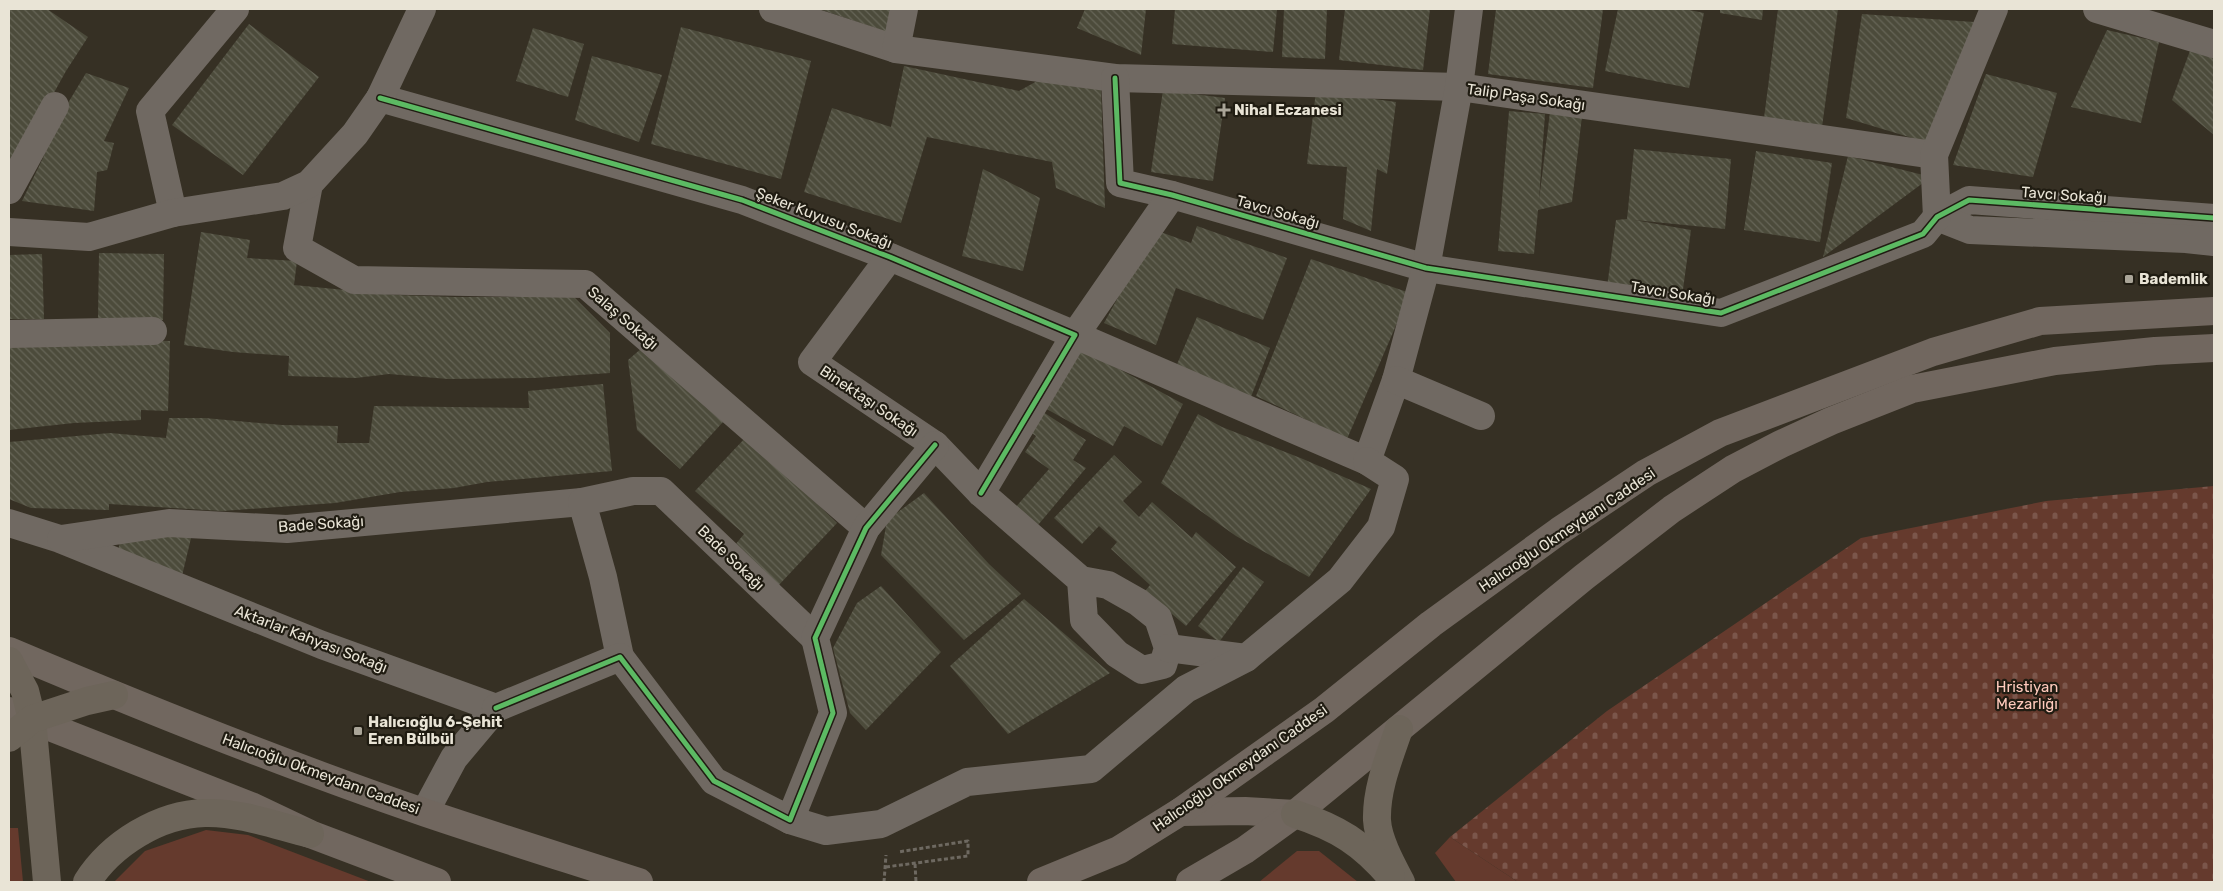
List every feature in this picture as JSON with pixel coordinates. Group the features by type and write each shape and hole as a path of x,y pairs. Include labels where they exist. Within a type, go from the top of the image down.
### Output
{"highway":[{"path":"9,661 25,691 20,715 9,738"},
{"path":"20,715 114,696"},
{"path":"20,715 47,882"},
{"path":"1399,729 1385,768 1377,822 1387,856 1401,882"},
{"path":"87,882 98,868 131,837 172,818 205,813 233,816 310,834"},
{"path":"1294,814 1320,822 1355,841 1378,862 1395,882"}],"main road":[{"name":"Halıcıoğlu Okmeydanı Caddesi","path":"1041,882 1119,850 1180,812 1324,710 1431,624 1560,531 1646,474 1720,433 1933,352 2040,321 2214,311"},
{"path":"1190,882 1245,850 1294,814 1577,583 1672,509 1733,469 1831,421 1912,389 2055,361 2155,351 2214,348"},
{"name":"Halıcıoğlu Okmeydanı Caddesi","path":"9,651 114,696 295,765 425,812 638,882"},
{"path":"20,715 251,806 310,834 437,882"},
{"path":"1180,812 1245,811 1294,814"}],"street":[{"path":"173,213 150,111 235,9"},
{"path":"9,232 89,237 173,213 283,196 309,184 355,134 380,98 422,9"},
{"path":"773,9 896,49 904,9"},
{"path":"1367,461 1396,380 1426,268 1459,87 1469,9"},
{"path":"1994,9 1934,155 1937,217 1970,230 2186,238 2214,242"},
{"path":"2097,9 2214,44"},
{"name":"Talip Paşa Sokağı","path":"896,49 1115,78 1459,87 1934,155"},
{"name":"Tavcı Sokağı","path":"1115,78 1120,182 1172,195 1426,268 1721,313 1923,234 1937,217 1969,200 2214,218"},
{"name":"Şeker Kuyusu Sokağı","path":"380,98 742,200 890,257 1075,334 1367,461 1395,479 1381,526 1340,580 1246,658"},
{"path":"9,190 55,106"},
{"name":"Salaş Sokağı","path":"309,184 297,248 354,280 585,284 866,528"},
{"path":"981,493 1075,334 1172,195"},
{"name":"Binektaşı Sokağı","path":"890,257 812,362 935,446 981,493 1081,580"},
{"path":"9,334 153,331"},
{"path":"1396,380 1481,416"},
{"path":"790,820 833,712 815,638 866,528 935,446"},
{"name":"Bade Sokağı","path":"60,539 169,523 287,529 582,502 633,491 661,491 815,638"},
{"path":"582,502 603,578 620,657 714,781 790,820 826,831 881,824 967,782 1091,769 1186,689 1246,658"},
{"name":"Aktarlar Kahyası Sokağı","path":"9,523 60,539 322,645 496,708"},
{"path":"1081,580 1108,585 1138,602 1158,618 1168,648 1163,665 1142,670 1116,654 1084,620 1081,580"},
{"path":"1168,648 1246,658"},
{"path":"425,812 454,758 496,708 620,657"}],"path":[{"path":"884,882 886,854 968,841 968,856 886,867"},
{"path":"915,864 916,882"}],"green space":[{"name":"Hristiyan Mezarlığı","path":"2214,486 2214,882 1518,882 1450,837 1607,711 1861,538 2046,501"},
{"path":"9,828 18,828 23,882 9,882"},
{"path":"206,830 248,835 371,882 114,882 145,851"},
{"path":"1450,837 1518,882 1456,882 1435,853"},
{"path":"1297,851 1319,851 1358,882 1259,882"}],"building":[{"path":"9,9 47,9 88,37 66,71 9,174"},
{"path":"819,9 902,9 899,36"},
{"path":"1085,9 1146,9 1141,55 1077,28"},
{"path":"1175,9 1277,9 1273,52 1172,44"},
{"path":"1284,9 1327,9 1325,59 1282,57"},
{"path":"1345,9 1430,9 1423,70 1339,60"},
{"path":"1496,9 1603,9 1593,88 1488,74"},
{"path":"1618,9 1684,9 1704,13 1689,88 1605,71"},
{"path":"1720,9 1763,9 1762,20 1720,13"},
{"path":"1778,9 1838,9 1822,127 1764,118"},
{"path":"1862,14 1988,23 1929,143 1846,118"},
{"path":"249,24 319,77 243,175 172,125"},
{"path":"681,27 811,61 781,179 651,144"},
{"path":"533,28 584,44 568,97 516,81"},
{"path":"2107,30 2159,42 2141,123 2071,107"},
{"path":"2191,48 2214,57 2214,135 2172,100"},
{"path":"592,56 662,75 639,142 575,120"},
{"path":"904,66 1019,91 1057,70 1101,89 1105,208 1056,188 1052,162 927,137 901,223 804,192 832,108 891,127"},
{"path":"86,73 129,88 104,141 114,143 107,170 97,172 94,211 22,201 43,158 53,128"},
{"path":"1986,74 2057,93 2033,177 1953,165"},
{"path":"1163,90 1225,98 1213,181 1151,172"},
{"path":"1316,91 1396,102 1387,174 1377,169 1371,231 1343,219 1347,167 1307,164"},
{"path":"1509,111 1545,114 1539,200 1550,112 1582,116 1572,202 1538,210 1534,254 1498,251"},
{"path":"1634,149 1731,159 1725,229 1634,220 1691,230 1682,297 1607,287 1616,220 1627,219"},
{"path":"1756,151 1832,163 1820,242 1744,230"},
{"path":"1848,156 1931,177 1823,257"},
{"path":"983,169 1040,198 1023,271 962,256"},
{"path":"1197,226 1287,258 1263,320 1176,288 1156,345 1104,323 1155,230 1191,243"},
{"path":"201,232 250,240 247,258 297,261 294,285 396,295 574,297 610,333 610,373 534,378 448,379 389,374 356,378 288,376 289,356 233,352 184,345"},
{"path":"99,253 164,254 163,320 98,318"},
{"path":"42,254 44,319 9,319 9,255"},
{"path":"1311,259 1410,293 1347,439 1256,396"},
{"path":"1197,317 1270,348 1249,402 1175,369"},
{"path":"115,340 170,341 168,411 141,410 141,420 74,423 9,430 9,345"},
{"path":"1077,346 1183,404 1162,446 1124,426 1113,446 1043,407"},
{"path":"642,348 723,422 680,469 637,430 628,360"},
{"path":"603,384 612,471 400,492 335,503 222,511 109,504 109,510 31,508 9,499 9,442 110,433 166,438 169,418 205,418 282,425 338,426 337,443 369,443 374,406 529,408 528,391"},
{"path":"1040,410 1086,440 1073,460 1086,468 1038,525 1015,508 1049,469 1025,452 1036,436 1027,430"},
{"path":"1198,414 1222,427 1303,459 1371,489 1309,577 1236,536 1161,483"},
{"path":"747,436 837,523 778,586 735,545 744,534 695,491"},
{"path":"1114,455 1142,482 1123,501 1139,517 1152,502 1192,538 1196,532 1236,567 1186,626 1145,591 1150,585 1111,549 1117,542 1099,526 1082,544 1054,518"},
{"path":"924,493 989,564 1021,594 964,640 881,555 887,520"},
{"path":"192,534 181,580 118,552 121,535"},
{"path":"1243,567 1264,582 1219,642 1198,626"},
{"path":"881,586 941,652 866,730 850,713 833,648 857,603"},
{"path":"1024,599 1110,673 1008,734 950,666"}],"cycle path":[{"path":"1115,78 1120,183 1172,195 1426,268 1721,313 1923,234 1937,217 1969,200 2214,218"},
{"path":"380,98 742,200 890,257 1075,335 981,493"},
{"path":"496,708 620,657 714,781 790,820 833,713 815,638 866,528 935,445"}],"place":[{"name":"Nihal Eczanesi","path":"1224,110"},
{"name":"Bademlik","path":"2129,279"},
{"name":"Halıcıoğlu 6-Şehit Eren Bülbül","path":"358,731"}]}
